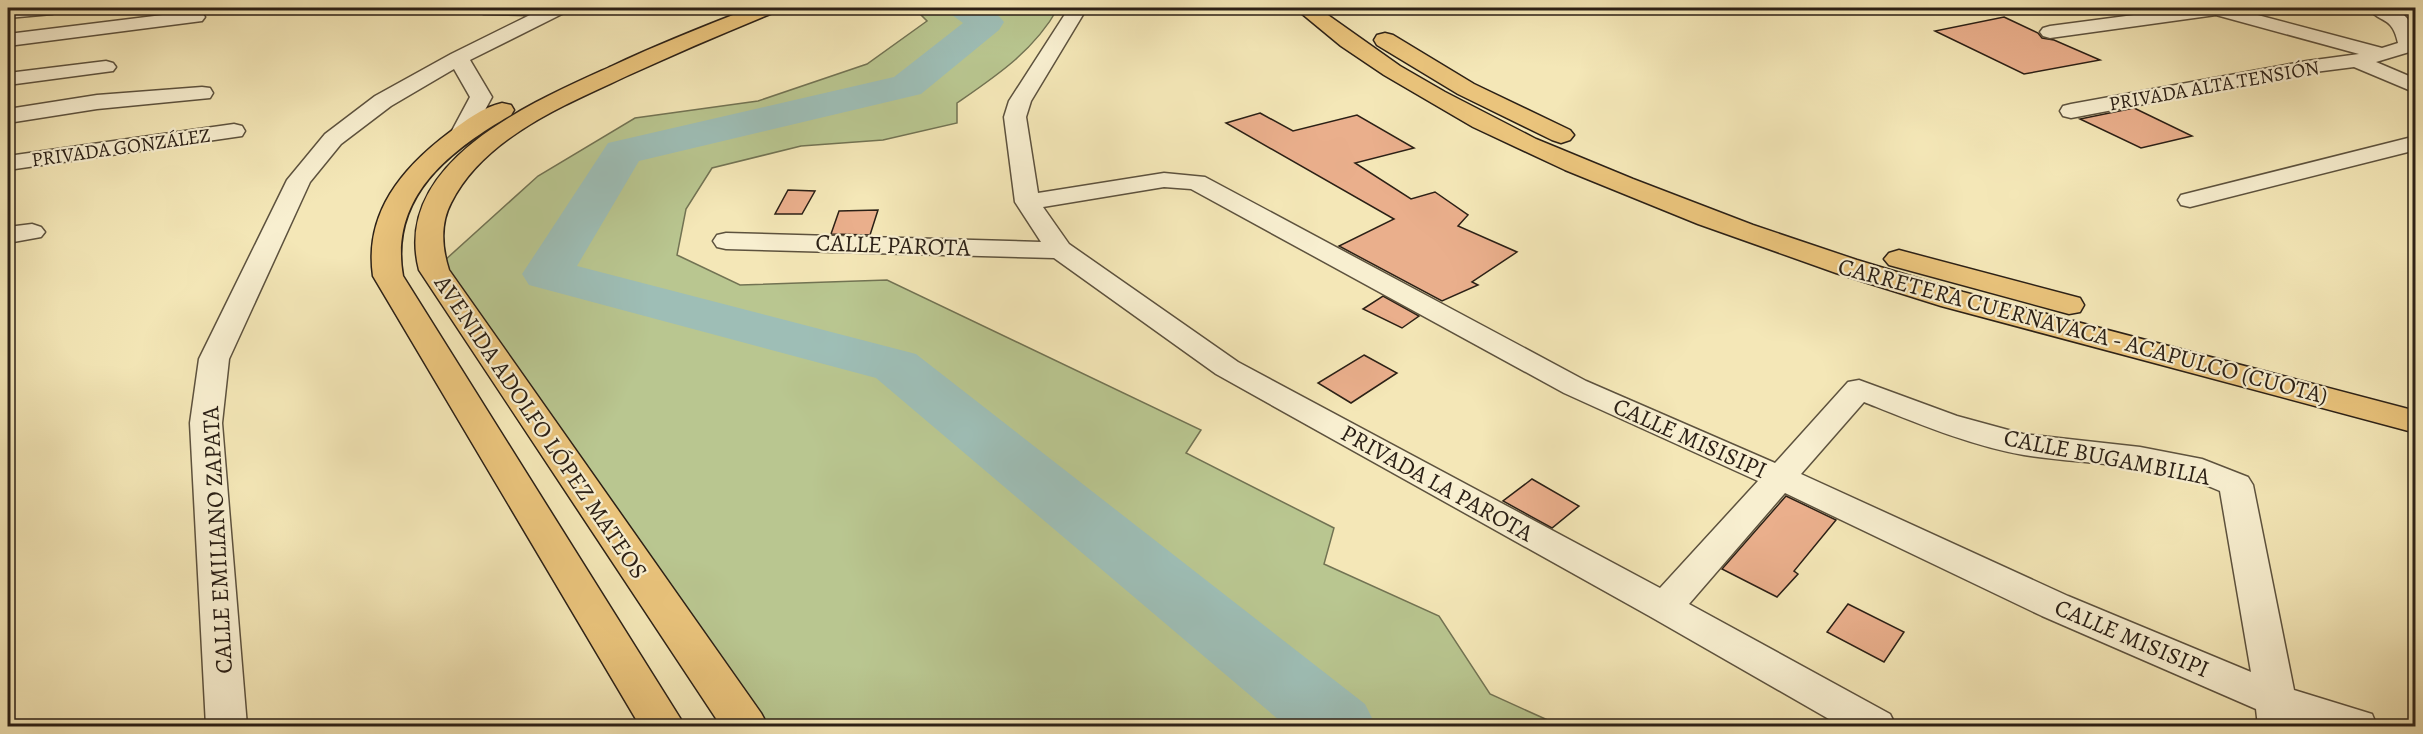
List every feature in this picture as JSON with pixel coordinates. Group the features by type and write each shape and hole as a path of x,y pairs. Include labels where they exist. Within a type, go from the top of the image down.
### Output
{"main road":[{"name":"AVENIDA ADOLFO LÓPEZ MATEOS","path":"663,726 388,276 385,258 386,239 399,203 424,169 459,138 514,103 583,70 734,8"},
{"name":"AVENIDA ADOLFO LÓPEZ MATEOS","path":"745,726 434,270 428,237 436,205 457,173 474,156 514,125 635,64 768,8"},
{"name":"CARRETERA CUERNAVACA - ACAPULCO (CUOTA)","path":"1305,8 1349,43 1454,108 1506,135 1599,176 1709,218 1951,299 2415,422"},
{"name":"CARRETERA CUERNAVACA - ACAPULCO (CUOTA)","path":"1335,8 1457,84 1529,121 1629,166 1738,207 1842,243 2415,400"}],"street":[{"path":"8,12 52,8"},
{"path":"484,8 557,9"},
{"path":"1027,202 1015,117 1020,101 1078,8"},
{"path":"2050,32 2215,8 2336,43 2385,54"},
{"name":"CALLE EMILIANO ZAPATA","path":"226,726 206,423 214,359 299,180 333,139 383,101 458,58 557,9"},
{"name":"PRIVADA ALTA TENSIÓN","path":"2071,111 2307,67 2357,61 2409,46 2406,28 2386,12"},
{"path":"8,40 195,17 185,32"},
{"path":"458,58 481,97 459,138"},
{"path":"2357,61 2415,87"},
{"path":"8,79 106,67"},
{"path":"8,116 98,102 202,93"},
{"name":"PRIVADA GONZÁLEZ","path":"8,164 234,131"},
{"path":"2190,200 2415,143"},
{"name":"CALLE MISISIPI","path":"1027,202 1164,180 1196,182 1575,387 1778,477 2055,606 2277,713 2357,726"},
{"name":"PRIVADA LA PAROTA","path":"1027,202 1060,250 1227,368 1664,607 1875,726"},
{"name":"CALLE PAROTA","path":"726,241 1060,250"},
{"name":"CALLE BUGAMBILIA","path":"1778,477 1859,389 1946,423 2022,444 2150,460 2202,470 2236,484 2277,713"},
{"path":"1664,607 1778,477"}],"green space":[{"path":"914,8 1058,8 1026,50 957,103 957,123 883,140 801,146 712,168 686,209 677,255 740,285 887,280 1201,430 1186,453 1334,528 1324,564 1439,616 1490,694 1561,726 746,726 434,270 538,176 635,118 758,101 867,64 927,21"}],"building":[{"path":"2004,17 2038,33 2042,38 2054,40 2100,60 2024,74 1935,31"},
{"path":"2134,108 2192,136 2141,148 2080,119"},
{"path":"1260,113 1293,131 1357,115 1414,148 1355,163 1411,199 1435,192 1468,215 1458,226 1517,252 1472,282 1478,285 1442,301 1339,246 1394,219 1226,123"},
{"path":"788,190 815,191 802,214 775,214"},
{"path":"878,210 870,235 831,234 839,211"},
{"path":"1383,296 1419,316 1402,328 1363,309"},
{"path":"1364,355 1397,373 1351,403 1318,383"},
{"path":"1532,479 1579,506 1552,528 1503,501"},
{"path":"1786,496 1836,520 1794,571 1798,574 1777,597 1722,569"},
{"path":"1848,604 1904,632 1884,662 1827,632"}],"waterway":[{"path":"964,8 986,22 907,86 623,152 547,274 896,366 1338,726"}]}
